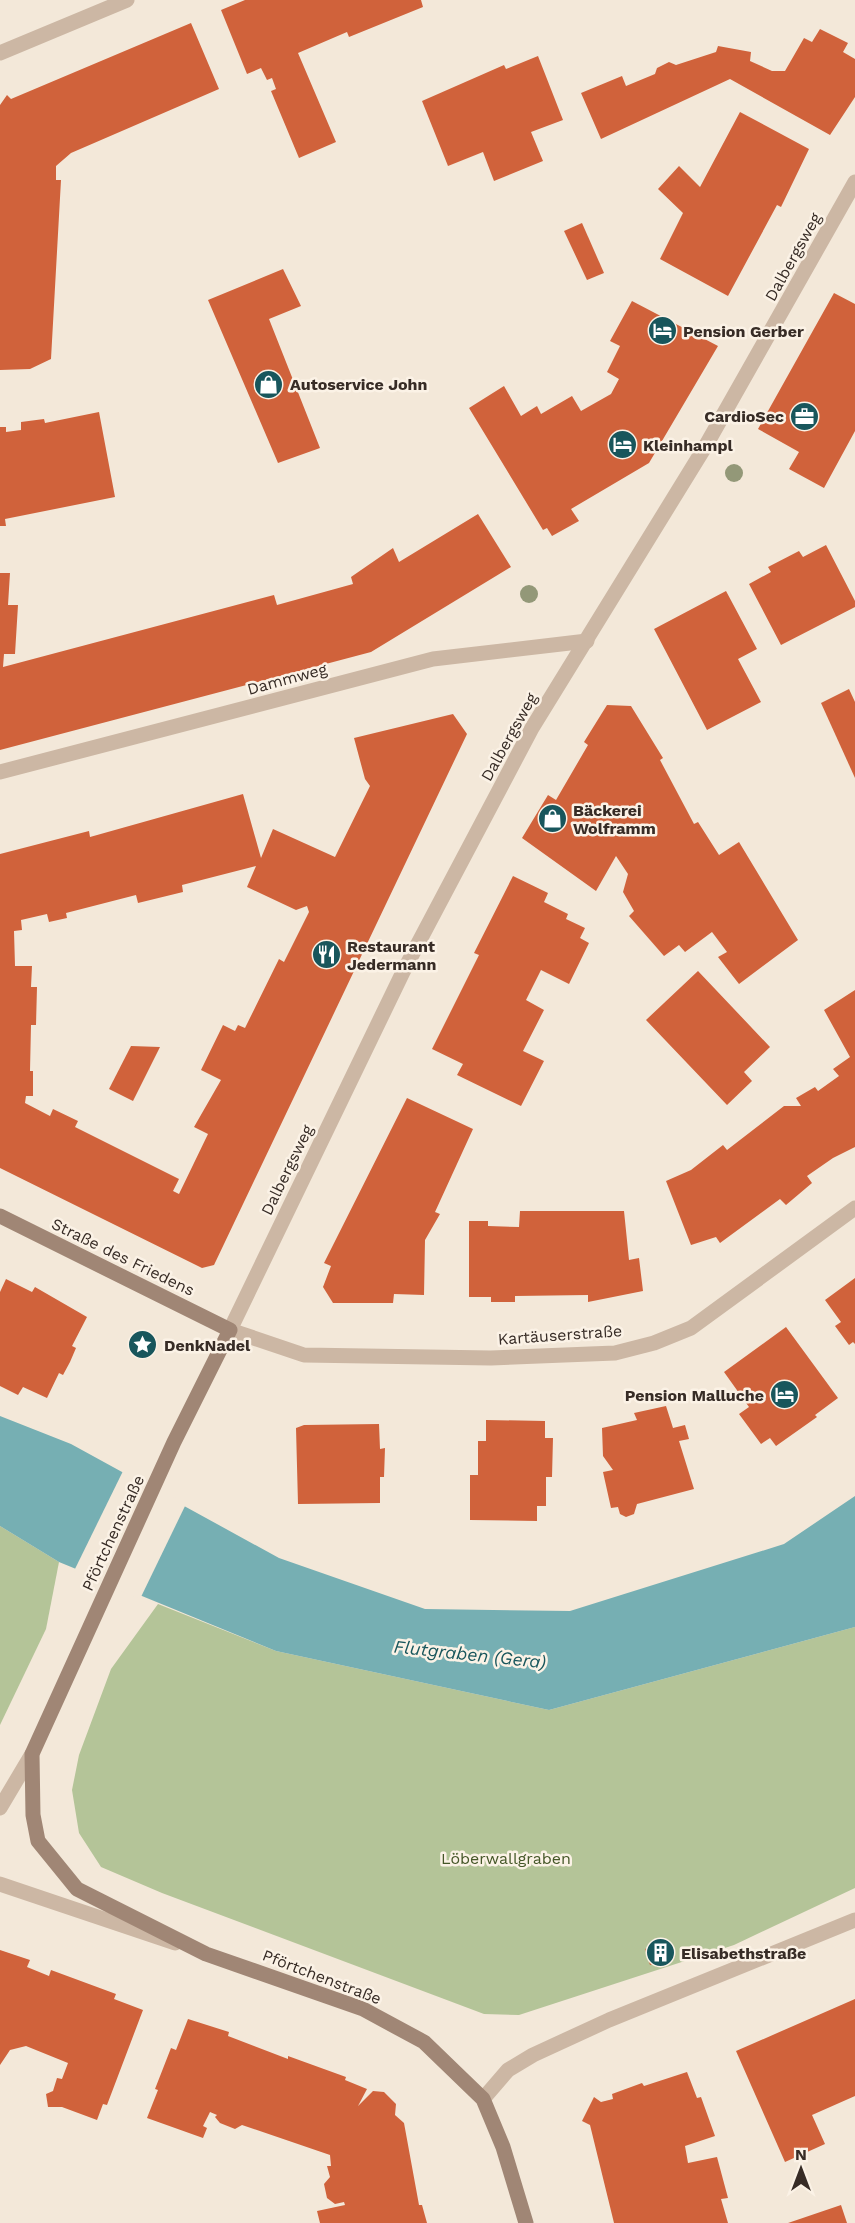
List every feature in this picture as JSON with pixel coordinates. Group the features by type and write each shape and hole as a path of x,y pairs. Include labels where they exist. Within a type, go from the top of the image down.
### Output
{"main road":[{"name":"Straße des Friedens","path":"0,1216 230,1330"},
{"name":"Pförtchenstraße","path":"230,1330 174,1443 32,1754 33,1815 38,1841 77,1889 206,1954 363,2009 424,2042 483,2099 503,2147 526,2223"}],"street":[{"path":"0,53 127,0"},
{"name":"Dalbergsweg","path":"230,1330 403,972 532,728 711,437 855,182"},
{"name":"Dammweg","path":"0,772 433,659 587,641"},
{"name":"Kartäuserstraße","path":"230,1330 304,1355 491,1358 615,1353 654,1343 691,1328 855,1208"},
{"name":"Pförtchenstraße","path":"0,1808 32,1754"},
{"name":"Pförtchenstraße","path":"0,1884 206,1954"},
{"path":"483,2099 508,2070 533,2055 609,2020 855,1920"}],"green space":[{"path":"0,1526 59,1562 46,1629 0,1725"},
{"name":"Löberwallgraben","path":"158,1604 276,1651 549,1710 855,1627 855,1888 734,1945 519,2015 484,2014 162,1893 101,1867 79,1833 72,1790 79,1755 111,1669"}],"water":[{"name":"Flutgraben (Gera)","path":"0,1416 71,1444 279,1558 425,1609 570,1611 784,1544 855,1496 855,1627 549,1710 276,1651 59,1562 0,1526"}],"pier":[{"path":"124,1469 186,1504 140,1599 74,1571"}],"building":[{"path":"245,0 421,0 423,7 349,37 347,32 298,53 336,142 299,158 271,91 276,89 272,78 267,80 261,68 247,74 221,10"},
{"path":"191,23 219,89 71,153 56,166 56,180 61,180 51,359 30,369 0,370 0,105 7,95 11,99"},
{"path":"820,29 848,43 843,52 855,59 855,97 830,135 730,79 601,139 581,93 622,76 626,86 655,74 657,68 669,62 676,65 716,52 718,46 751,52 750,61 772,71 785,71 804,38 812,42"},
{"path":"538,56 563,120 531,132 543,161 494,181 483,152 448,166 422,101 504,65 506,69"},
{"path":"740,112 809,149 781,207 777,205 728,296 660,259 683,213 658,189 679,166 700,187"},
{"path":"582,223 604,273 587,280 564,231"},
{"name":"Autoservice John","path":"283,269 301,306 269,319 320,448 278,463 208,300"},
{"path":"834,293 855,304 855,431 824,488 789,469 799,452 758,429"},
{"path":"632,301 718,346 649,463 571,509 579,521 552,536 547,528 543,530 469,408 504,386 521,416 537,406 541,414 572,396 581,411 611,394 619,379 607,372 620,346 610,341"},
{"path":"99,412 115,497 5,519 6,526 0,526 0,427 6,427 6,432 21,430 21,422 44,419 45,423"},
{"path":"478,514 511,567 371,652 0,750 0,573 10,573 8,605 18,605 15,654 4,654 3,667 274,595 277,605 353,584 351,577 393,548 399,562"},
{"path":"826,545 855,601 855,607 781,645 749,584 771,572 768,567 799,551 803,557"},
{"path":"726,591 757,649 738,659 761,702 707,730 654,629"},
{"path":"849,689 855,702 855,778 821,703"},
{"path":"607,705 631,706 663,758 660,760 694,824 698,822 719,855 739,842 798,940 739,984 718,957 727,952 712,932 685,952 679,945 664,956 629,916 634,911 623,892 628,874 616,856 596,891 522,838 548,795 556,800 588,745 584,742"},
{"path":"453,714 467,734 214,1265 202,1268 0,1168 0,854 89,831 90,837 243,794 261,858 273,829 335,857 370,786 365,779 354,738","holes":["256,866 247,887 296,910 307,906 309,912 284,962 279,959 245,1028 238,1025 235,1031 223,1025 201,1070 221,1080 194,1127 208,1134 179,1194 173,1191 179,1179 75,1127 78,1121 53,1109 50,1116 25,1103 26,1096 33,1096 33,1071 30,1071 31,1025 36,1025 37,987 31,987 32,966 15,966 14,931 22,930 21,920 47,914 49,922 67,918 66,913 136,895 138,903 183,892 182,885"]},
{"path":"513,876 548,893 544,902 568,914 566,919 585,928 580,938 589,943 569,984 541,970 526,1000 544,1010 523,1051 544,1061 521,1106 457,1075 463,1064 432,1049 479,955 474,953"},
{"path":"698,971 770,1047 744,1072 752,1081 727,1105 646,1020"},
{"path":"855,990 855,1147 833,1158 807,1176 812,1183 786,1205 780,1199 720,1243 716,1237 691,1245 666,1181 691,1170 723,1145 727,1150 784,1106 801,1106 796,1098 815,1087 818,1091 839,1076 833,1069 850,1057 824,1010"},
{"path":"131,1046 160,1047 133,1101 109,1089"},
{"path":"407,1098 473,1129 435,1212 440,1214 425,1240 424,1295 394,1294 393,1303 333,1303 323,1287 331,1266 324,1263"},
{"path":"520,1211 624,1211 629,1260 639,1258 643,1291 588,1302 588,1295 515,1296 515,1302 491,1302 491,1297 469,1297 469,1221 488,1221 488,1226 519,1227"},
{"path":"855,1278 855,1344 853,1342 849,1345 835,1326 841,1322 825,1300"},
{"path":"6,1279 32,1292 35,1287 87,1317 72,1346 76,1348 70,1362 63,1375 59,1373 47,1398 23,1387 18,1395 0,1386 0,1292"},
{"path":"786,1327 838,1398 815,1415 817,1417 776,1446 770,1438 761,1444 739,1414 749,1407 724,1372"},
{"path":"666,1406 673,1428 685,1425 689,1439 679,1441 694,1489 637,1504 634,1514 626,1517 620,1514 618,1507 611,1508 603,1472 613,1470 603,1456 602,1428 637,1420 634,1413"},
{"path":"486,1420 545,1421 545,1438 553,1438 552,1477 546,1477 546,1506 537,1506 537,1521 470,1520 470,1475 478,1475 478,1441 486,1441"},
{"path":"379,1424 380,1449 385,1448 384,1477 380,1477 380,1503 298,1504 296,1428 304,1425"},
{"name":"Elisabethstraße","path":"669,1941 675,1957 650,1965 645,1949"},
{"path":"0,1950 30,1960 27,1967 49,1976 51,1970 116,1994 114,1999 143,2010 107,2105 103,2104 97,2120 62,2107 48,2107 46,2094 53,2091 57,2078 62,2079 68,2063 26,2046 10,2050 0,2065"},
{"path":"855,1999 855,2096 812,2115 825,2144 785,2162 736,2051"},
{"path":"188,2019 229,2032 228,2036 288,2059 288,2056 346,2077 345,2080 367,2089 358,2106 373,2091 384,2092 396,2104 395,2115 404,2123 419,2205 422,2205 427,2223 320,2223 317,2211 345,2205 344,2202 335,2204 327,2198 324,2184 330,2177 327,2166 331,2166 330,2155 242,2125 235,2129 220,2123 215,2117 217,2115 210,2112 203,2126 207,2128 203,2138 147,2118 158,2090 155,2089 171,2048 176,2050"},
{"path":"687,2072 697,2098 701,2097 715,2136 685,2146 688,2163 717,2157 728,2198 721,2199 728,2223 614,2223 590,2125 582,2121 594,2097 601,2102 613,2099 612,2094 642,2083 644,2086"},
{"path":"841,2205 847,2223 788,2223"}],"place":[{"name":"Pension Gerber","path":"662,331"},
{"name":"Autoservice John","path":"269,384"},
{"name":"CardioSec","path":"805,416"},
{"name":"Kleinhampl","path":"622,445"},
{"name":"Bäckerei Wolframm","path":"552,819"},
{"name":"Restaurant Jedermann","path":"326,955"},
{"name":"DenkNadel","path":"143,1345"},
{"name":"Pension Malluche","path":"785,1395"},
{"name":"Elisabethstraße","path":"660,1953"}]}
